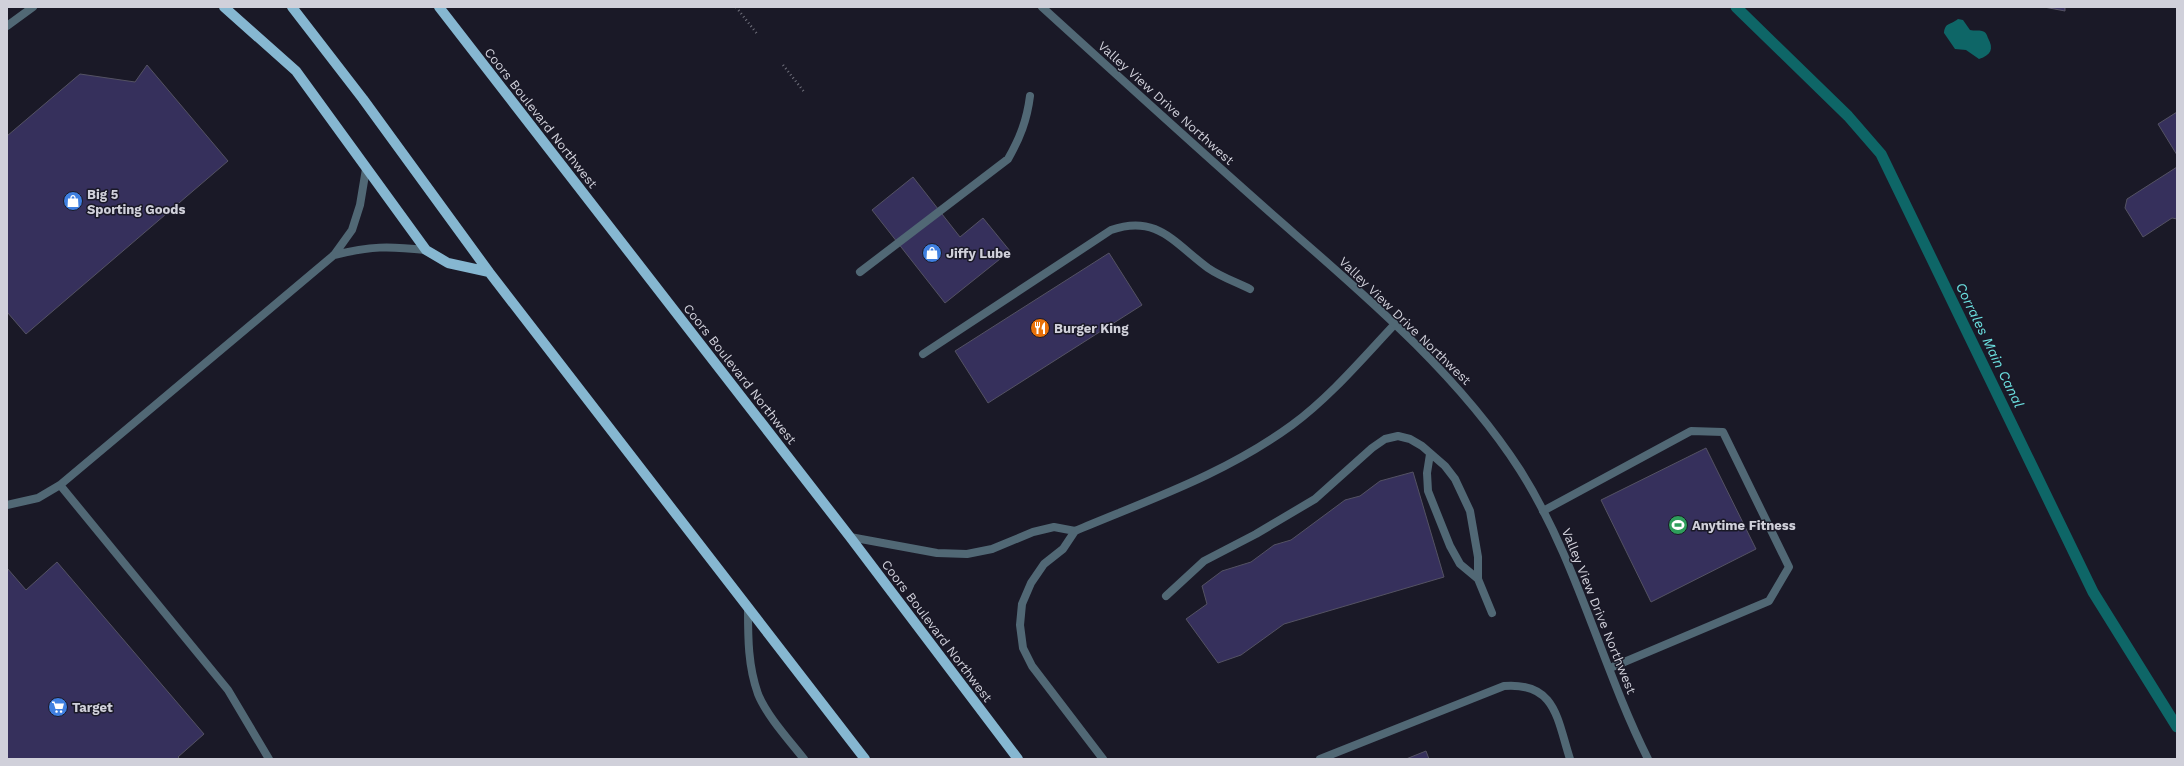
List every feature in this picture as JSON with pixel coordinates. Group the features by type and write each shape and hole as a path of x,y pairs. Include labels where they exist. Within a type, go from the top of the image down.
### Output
{"main road":[{"path":"224,7 296,71 426,250 448,263 489,272"},
{"path":"292,7 363,99 489,272 865,759"},
{"name":"Coors Boulevard Northwest","path":"439,7 850,537 1018,759"}],"street":[{"path":"7,26 33,7"},
{"name":"Valley View Drive Northwest","path":"1042,7 1350,283 1444,373 1468,400 1518,468 1543,510 1572,571 1634,732 1648,759"},
{"path":"860,272 1008,159 1020,138 1027,117 1030,96"},
{"path":"7,505 38,498 60,485 334,255 352,230 360,206 366,169"},
{"path":"923,354 1111,230 1125,225 1140,224 1156,229 1172,238 1210,269 1250,289"},
{"path":"334,255 365,247 393,246 426,250"},
{"path":"850,537 937,553 967,554 992,548 1034,532 1054,527 1075,531 1198,481 1229,466 1262,446 1294,424 1323,399 1394,325"},
{"path":"1543,510 1691,431 1723,432 1789,567 1769,601 1610,668"},
{"path":"1166,596 1204,561 1256,534 1315,499 1385,439 1398,436 1410,439 1445,466 1455,478 1470,511 1478,557 1478,579 1492,613"},
{"path":"1430,454 1427,473 1428,491 1450,546 1460,564 1478,579"},
{"path":"60,485 228,690 269,759"},
{"path":"1075,531 1063,549 1044,564 1031,583 1022,604 1020,625 1023,648 1032,666 1103,759"},
{"path":"748,609 748,650 758,694 778,726 804,759"},
{"path":"1320,759 1504,686 1520,685 1533,689 1546,696 1570,759"}],"path":[{"path":"736,7 758,35"},
{"path":"783,65 805,93"}],"shaded area":[{"path":"1958,19 1963,20 1970,30 1981,31 1986,34 1991,48 1986,56 1979,59 1966,50 1955,49 1944,33 1947,25"}],"building":[{"path":"2044,7 2065,7 2065,11"},
{"path":"147,65 228,161 26,334 7,312 7,136 80,74 135,82"},
{"path":"2177,112 2177,155 2158,124"},
{"path":"2177,167 2177,219 2172,218 2143,237 2125,208 2127,199"},
{"path":"913,177 960,237 983,218 1010,251 945,303 872,210"},
{"path":"1109,253 1142,305 988,403 955,351"},
{"name":"Anytime Fitness","path":"1706,448 1756,549 1651,602 1601,500"},
{"path":"1413,472 1444,577 1284,624 1241,655 1218,663 1186,619 1207,604 1202,586 1222,571 1251,562 1274,545 1291,540 1345,500 1360,496 1380,481"},
{"path":"57,562 204,734 178,757 180,759 7,759 7,568 26,590"},
{"path":"1426,751 1429,759 1406,759"}],"waterway":[{"name":"Corrales Main Canal","path":"1736,7 1848,116 1881,154 2093,592 2177,727"}],"place":[{"name":"Big 5 Sporting Goods","path":"73,201"},
{"name":"Jiffy Lube","path":"932,253"},
{"name":"Burger King","path":"1040,328"},
{"name":"Anytime Fitness","path":"1678,525"},
{"name":"Target","path":"58,707"}]}
